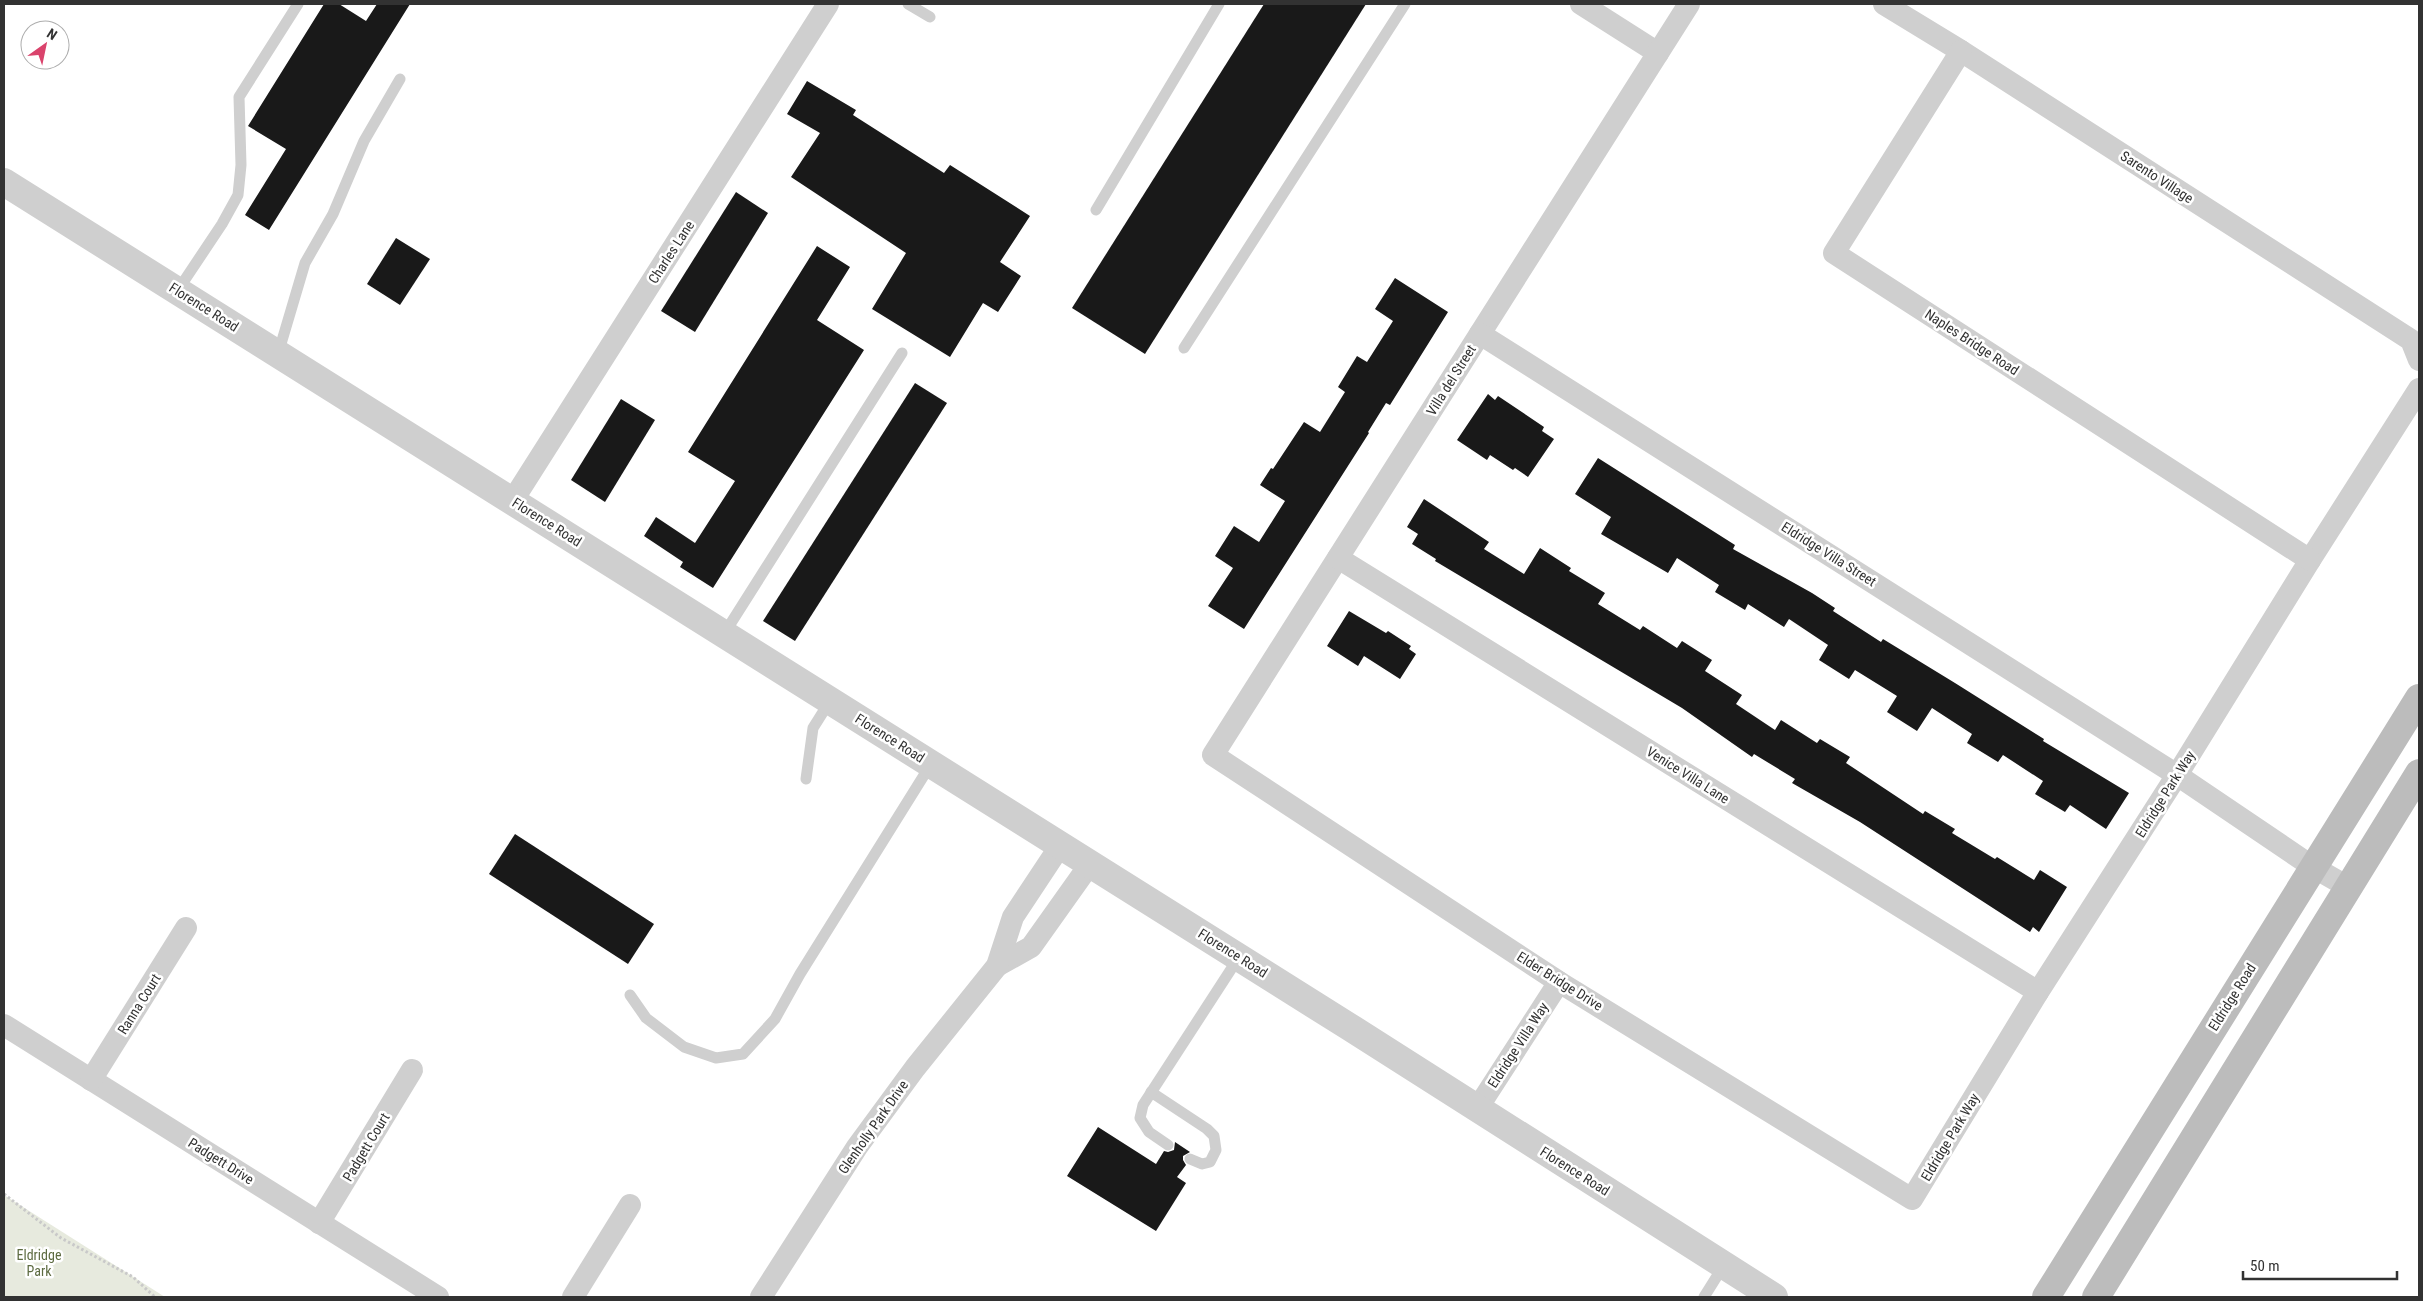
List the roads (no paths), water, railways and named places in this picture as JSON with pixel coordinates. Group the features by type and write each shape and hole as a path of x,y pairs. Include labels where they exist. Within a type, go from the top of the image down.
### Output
{"main road":[{"name":"Eldridge Road","path":"2046,1297 2419,698"},
{"path":"2096,1297 2419,773"}],"street":[{"name":"Charles Lane","path":"513,500 828,4"},
{"path":"1581,4 1658,53"},
{"name":"Villa del Street","path":"1213,755 1689,4"},
{"name":"Sarento Village","path":"1884,4 1961,51 2412,340 2419,360"},
{"name":"Naples Bridge Road","path":"1961,51 1834,253 2310,560"},
{"name":"Florence Road","path":"4,182 513,500 1774,1297"},
{"name":"Eldridge Villa Street","path":"1480,334 2178,775 2313,867 2348,888"},
{"name":"Eldridge Park Way","path":"1912,1199 2038,992 2178,775 2310,560 2419,389"},
{"name":"Venice Villa Lane","path":"1338,558 2038,992"},
{"name":"Elder Bridge Drive","path":"1213,755 1559,982 1912,1199"},
{"name":"Glenholly Park Drive","path":"761,1297 857,1148 915,1068 997,966 1013,917 1060,846"},
{"name":"Glenholly Park Drive","path":"997,966 1031,947 1090,864"},
{"name":"Ranna Court","path":"91,1080 186,928"},
{"name":"Eldridge Villa Way","path":"1477,1109 1559,982"},
{"name":"Padgett Drive","path":"4,1025 438,1297"},
{"name":"Padgett Court","path":"319,1223 412,1070"},
{"path":"573,1297 630,1205"}],"lane":[{"path":"178,290 222,224 238,195 241,165 239,97 298,4"},
{"path":"908,4 930,17"},
{"path":"1096,210 1219,4"},
{"path":"1184,348 1405,4"},
{"path":"278,354 304,263 333,214 364,141 400,79"},
{"path":"724,634 902,353"},
{"path":"806,779 813,728 830,701"},
{"path":"630,995 646,1018 684,1047 716,1058 743,1054 775,1019 800,974 931,764"},
{"path":"1168,1145 1149,1132 1140,1118 1143,1105 1239,958"},
{"path":"1151,1092 1207,1129 1214,1136 1216,1150 1210,1162 1202,1164 1190,1159"},
{"path":"1704,1297 1724,1265"}],"park label":[{"name":"Eldridge Park","path":"39,1264"}]}
